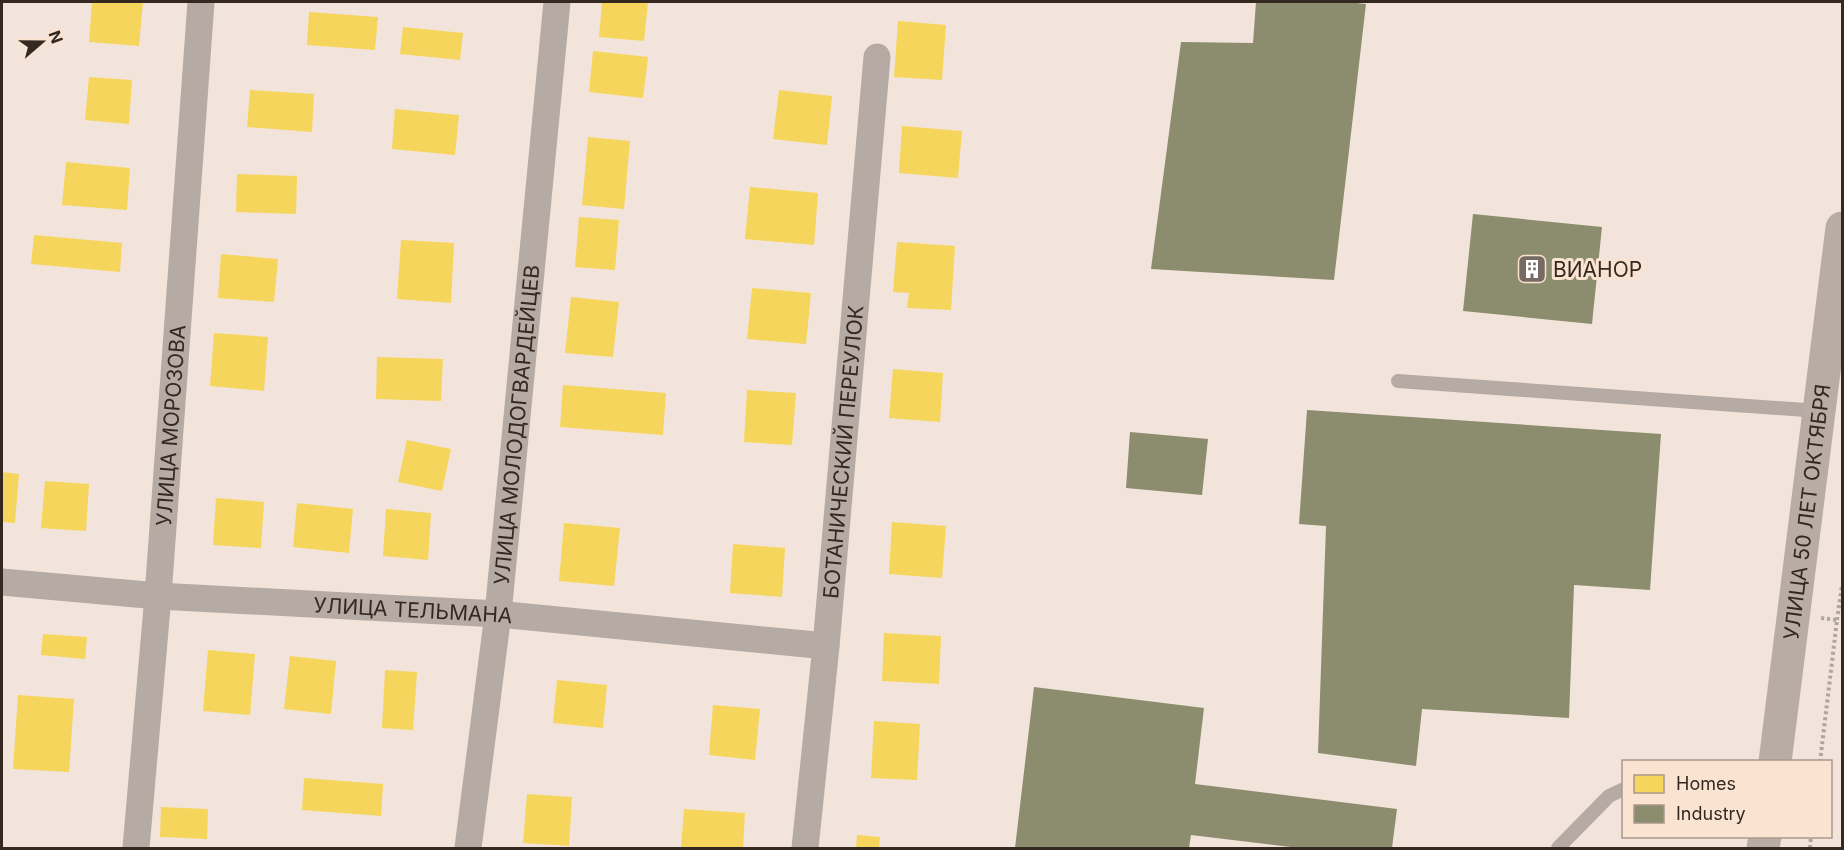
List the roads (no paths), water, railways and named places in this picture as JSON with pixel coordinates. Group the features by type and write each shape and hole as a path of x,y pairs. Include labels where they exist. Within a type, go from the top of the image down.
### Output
{"main road":[{"name":"УЛИЦА 50 ЛЕТ ОКТЯБРЯ","path":"1774,760 1842,228"}],"street":[{"name":"УЛИЦА МОРОЗОВА","path":"136,849 158,596 201,2"},
{"name":"УЛИЦА МОЛОДОГВАРДЕЙЦЕВ","path":"468,849 498,614 557,2"},
{"name":"БОТАНИЧЕСКИЙ ПЕРЕУЛОК","path":"805,849 826,646 877,57"},
{"name":"УЛИЦА ТЕЛЬМАНА","path":"2,582 158,596 498,614 826,646"}],"lane":[{"path":"1398,381 1819,411"},
{"path":"1558,849 1609,796 1622,790"}],"place":[{"name":"ВИАНОР","path":"1532,269"}]}
